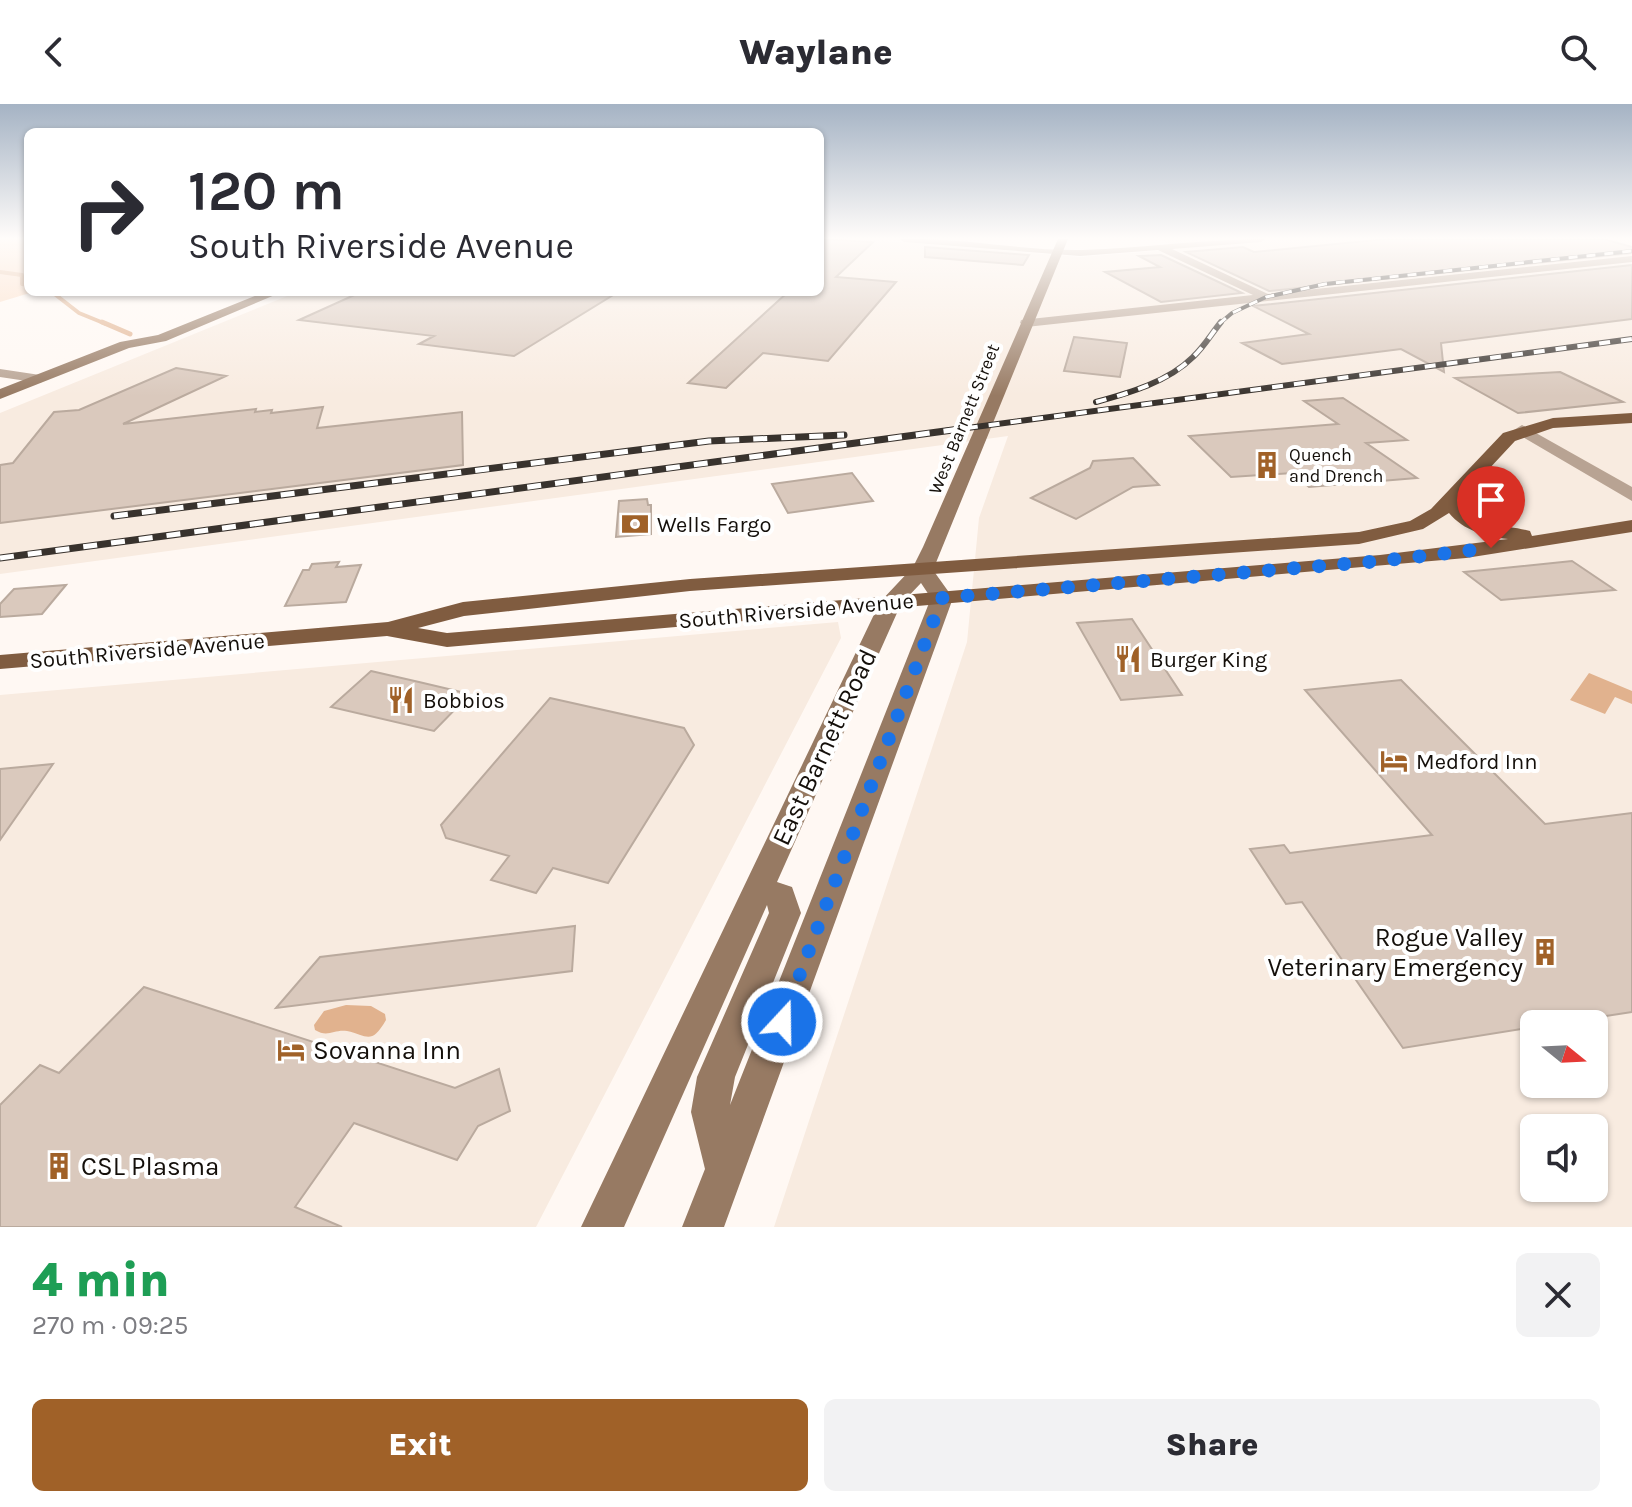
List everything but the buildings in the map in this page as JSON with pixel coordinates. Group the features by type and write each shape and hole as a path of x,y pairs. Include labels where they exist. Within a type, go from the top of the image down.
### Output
{"main road":[{"name":"West Barnett Street","path":"922,570 1040,291"},
{"path":"0,394 125,345 161,338 266,296"},
{"path":"0,408 147,349 161,338"},
{"path":"0,401 42,383 40,379"},
{"path":"1522,430 1568,422 1632,418"},
{"name":"South Riverside Avenue","path":"0,662 389,629 463,609 690,585 1345,539 1389,533 1416,525 1438,513 1509,437 1522,430"},
{"path":"1451,500 1455,512 1471,525 1511,534 1566,536"},
{"name":"South Riverside Avenue","path":"389,629 447,640 535,633 1380,561 1632,526"},
{"path":"703,1227 942,598 922,570"},
{"name":"East Barnett Road","path":"602,1227 891,602 922,570"},
{"path":"535,633 536,621 550,615 614,609 690,585"},
{"path":"725,1170 710,1112 716,1077 785,913 781,896 758,890"}],"street":[{"path":"1254,291 1266,297"},
{"path":"1026,323 1320,291"},
{"path":"0,373 40,379"},
{"path":"1522,430 1632,495"}],"shaded area":[{"path":"0,291 24,291 24,295 0,302"},
{"path":"824,291 1632,291 1632,1227 774,1227 967,642 979,518 1008,436 0,574 0,413 287,296 824,296"},
{"path":"838,622 841,638 536,1227 0,1227 0,695"},
{"path":"1589,673 1632,691 1632,704 1615,697 1605,714 1570,700"},
{"path":"346,1005 371,1006 385,1014 386,1020 376,1033 368,1037 347,1031 324,1033 315,1030 314,1025 324,1011"}],"waterway":[{"path":"57,296 79,313 106,324"},
{"path":"102,322 130,334"}],"railway":[{"path":"1220,323 1232,313 1266,297 1291,291"},
{"path":"1096,402 1160,380 1183,366 1220,323"},
{"path":"945,431 1632,339"},
{"path":"0,558 960,429"},
{"path":"114,516 709,441 844,435"}],"place":[{"name":"Quench and Drench","path":"1267,465"},
{"name":"Wells Fargo","path":"635,524"},
{"name":"Burger King","path":"1128,659"},
{"name":"Bobbios","path":"401,700"},
{"name":"Medford Inn","path":"1394,761"},
{"name":"Rogue Valley Veterinary Emergency","path":"1545,952"},
{"name":"Sovanna Inn","path":"291,1050"},
{"name":"CSL Plasma","path":"59,1166"}],"route":[{"path":"782,1022 942,598 1380,561 1491,548"}]}
